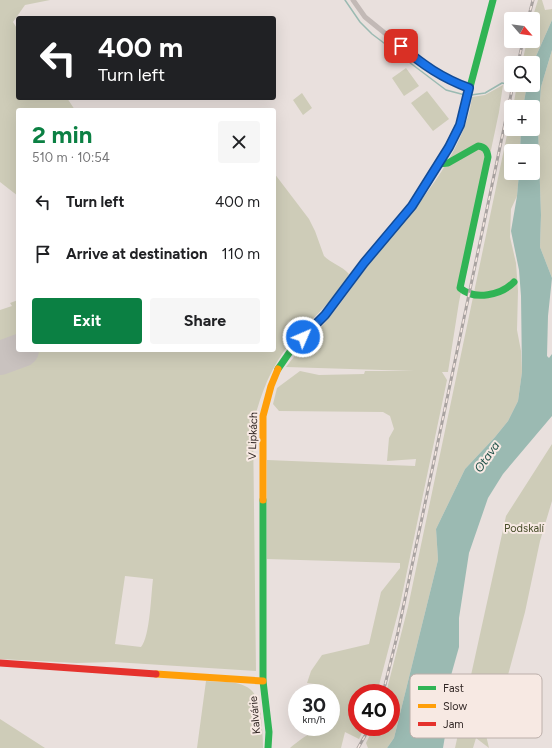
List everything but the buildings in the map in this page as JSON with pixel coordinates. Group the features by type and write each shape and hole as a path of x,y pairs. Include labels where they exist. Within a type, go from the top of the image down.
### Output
{"street":[{"path":"353,0 365,17 424,65 446,80 469,88"},
{"name":"V Lipkách","path":"263,681 263,416 271,386 280,365 294,346 325,315 364,263 412,206 439,164 460,125 493,0"},
{"path":"439,164 448,163 478,146 483,147 487,151 488,157 461,282 462,291 479,295 507,289 514,282"},
{"path":"0,663 263,681"},
{"name":"Kalvárie","path":"263,681 269,732 268,748"}],"green space":[{"path":"0,0 50,0 25,5 13,22 16,27 16,100 68,100 74,108 16,108 16,194 0,182"},
{"path":"538,0 542,0 545,10 552,9 552,20 540,47 540,12 534,12"},
{"path":"525,48 540,48 536,56 524,56"},
{"path":"552,50 552,278 540,247 540,144 539,144 538,136 540,136 541,87"},
{"path":"406,68 419,86 404,96 392,78"},
{"path":"503,85 499,112 459,302 448,372 442,372 447,380 400,605 379,684 348,684 348,734 345,732 341,748 290,748 307,736 340,736 340,684 307,683 311,671 322,655 369,644 381,592 400,568 400,563 267,559 267,460 415,466 416,459 387,461 389,438 394,429 390,416 383,412 279,411 273,404 277,388 300,371 319,375 364,374 365,371 414,371 286,367 334,312 366,268 418,205 447,163 458,141 467,119 472,97 485,95"},
{"path":"427,91 449,119 433,131 411,103"},
{"path":"516,92 526,92 524,100 514,100"},
{"path":"302,93 312,108 303,115 293,100"},
{"path":"507,136 521,136 520,144 505,144"},
{"path":"504,149 504,180 518,180 517,196 511,209 510,237 516,263 518,291 517,330 521,351 522,372 518,401 508,421 465,469 436,529 438,560 400,714 400,684 388,684 408,607"},
{"path":"276,176 309,219 324,256 349,274 344,283 322,310 284,351 267,381 253,425 256,671 114,662 76,663 0,659 0,310 12,306 10,303 16,301 16,352 276,352","holes":["125,576 153,579 150,615 144,642 141,647 115,644"]},
{"name":"Podskalí","path":"552,444 552,501 540,541 525,612 508,674 471,674 506,516"},
{"path":"206,681 236,683 250,689 256,696 262,725 263,748 197,748"},
{"path":"0,719 45,748 0,748"},
{"path":"353,736 360,736 359,739"},
{"path":"370,736 394,736 387,748 368,748 366,743"},
{"name":"Podskalí","path":"457,738 476,738 473,748 455,748"},
{"name":"Podskalí","path":"476,738 487,738 489,748"}],"water":[{"path":"552,20 552,50 541,87 540,100 524,100 526,92 540,92 540,56 536,56"},
{"path":"521,136 538,136 539,144 520,144"},
{"name":"Otava","path":"518,180 540,180 540,247 552,278 548,316 547,356 549,358 552,354 552,416 503,474 488,498 469,553 459,618 459,647 451,674 410,674 410,738 445,738 443,748 387,748 394,736 400,736 400,714 438,560 436,529 465,469 508,421 518,401 522,372 521,296 519,270 511,231"}],"waterway":[{"path":"345,0 360,22 372,34 446,90 465,95"},
{"path":"471,95 485,93 502,83 504,83"}],"runway":[{"path":"0,358 16,352"}],"railway":[{"path":"530,12 533,0"},
{"path":"520,56 521,48"},
{"path":"385,684 398,632 512,92"},
{"path":"358,748 365,736"}],"traffic: fast":[{"path":"278,369 294,346 325,315 364,263 412,206 449,147 460,125 493,0"},
{"path":"439,164 448,163 478,146 485,149 488,157 460,288 473,294 488,295 509,287 514,282"},
{"path":"263,500 263,681 269,732 268,748"}],"traffic: slow":[{"path":"263,500 263,416 271,386 278,369"},
{"path":"156,674 263,681"}],"traffic: jam":[{"path":"0,663 156,674"}],"route":[{"path":"303,337 325,315 364,263 412,206 439,164 460,125 469,88 446,80 424,65 401,46"}]}
